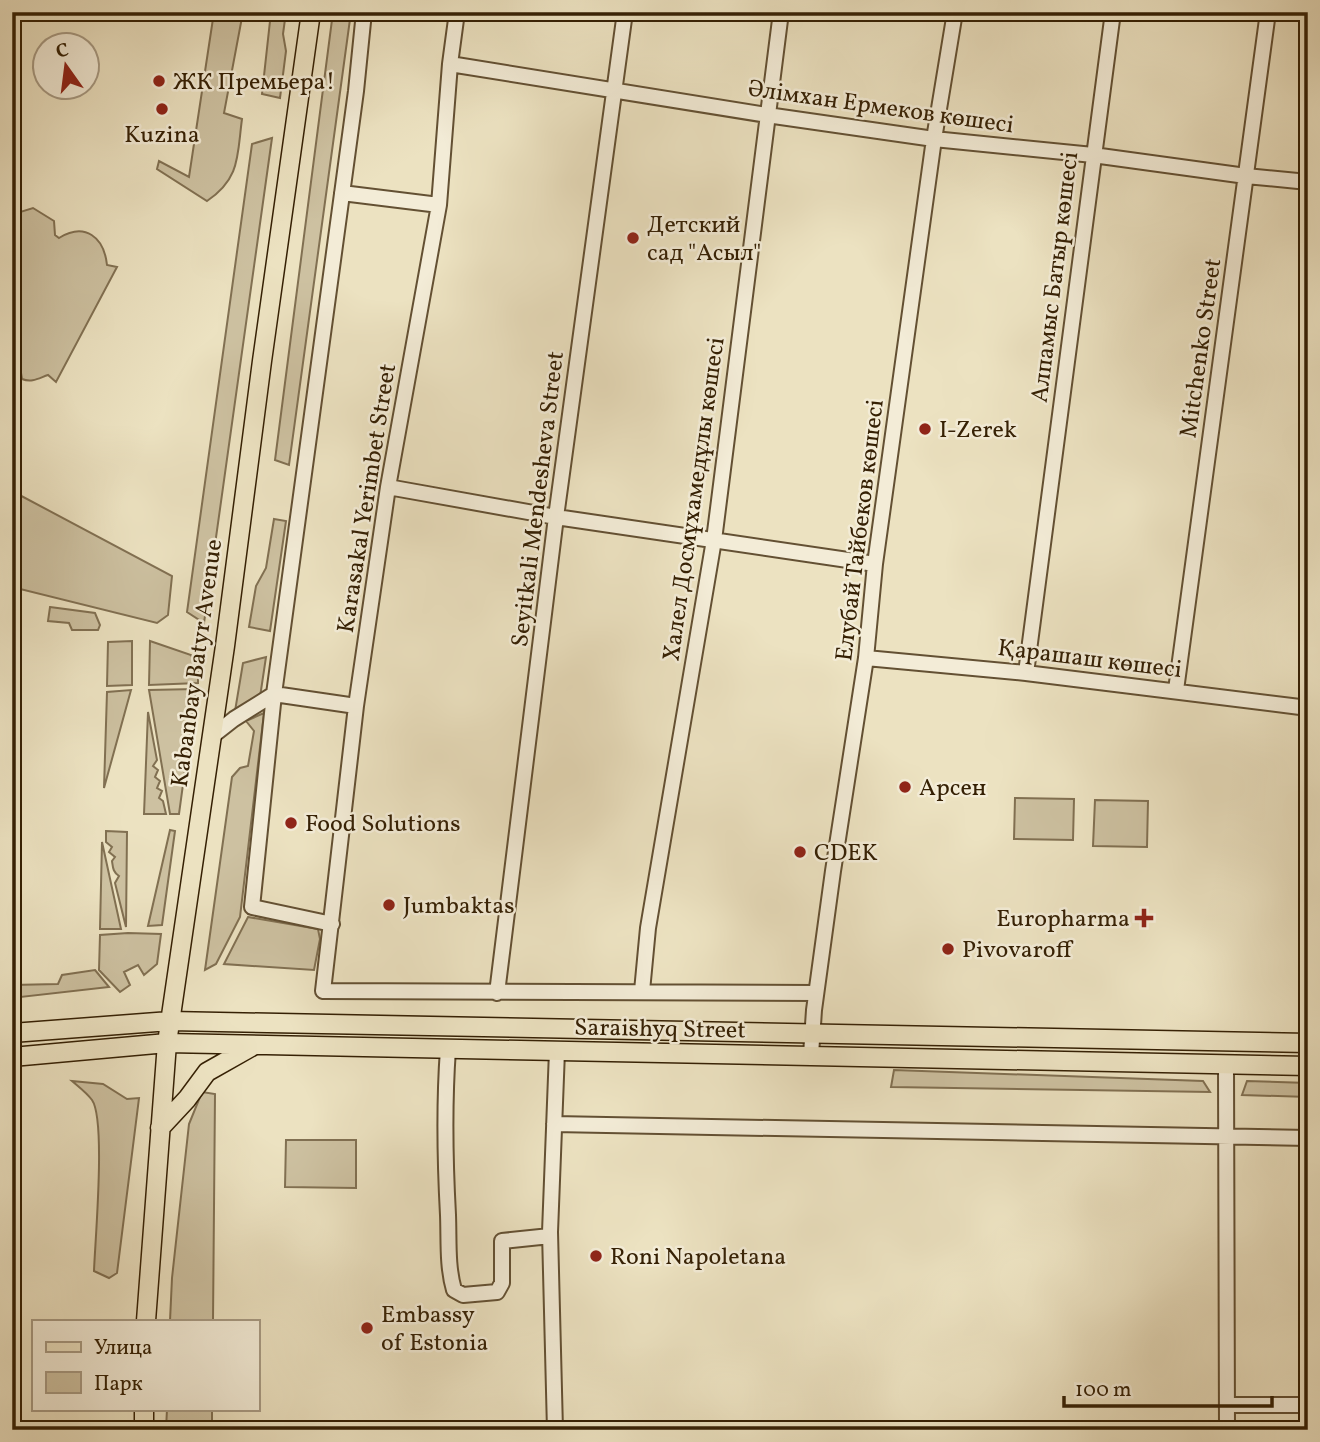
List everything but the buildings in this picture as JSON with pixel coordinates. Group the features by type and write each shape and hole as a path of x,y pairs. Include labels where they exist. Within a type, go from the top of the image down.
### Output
{"main road":[{"name":"Kabanbay Batyr Avenue","path":"146,1320 167,1043 225,646 311,12"},
{"name":"Saraishyq Street","path":"12,1033 170,1021 1308,1043"},
{"name":"Saraishyq Street","path":"12,1057 167,1043 1308,1066"},
{"path":"160,1128 207,1072 255,1045"},
{"path":"144,1410 144,1430"}],"street":[{"path":"332,924 252,907 274,694 364,12"},
{"name":"Karasakal Yerimbet Street","path":"457,12 450,64 439,205 388,487 356,706 323,991 497,993"},
{"name":"Seyitkali Mendesheva Street","path":"497,993 556,517 625,12"},
{"name":"Халел Досмұхамедұлы көшесі","path":"642,991 648,928 714,540 781,12"},
{"name":"Елубай Тайбеков көшесі","path":"811,1055 816,993 866,658 875,564 934,139 955,12"},
{"name":"Алпамыс Батыр көшесі","path":"1027,673 1113,12"},
{"name":"Mitchenko Street","path":"1176,690 1268,12"},
{"name":"Әлімхан Ермеков көшесі","path":"450,64 934,139 1093,155 1308,182"},
{"path":"342,193 439,205"},
{"path":"388,487 556,517 875,564"},
{"name":"Қарашаш көшесі","path":"866,658 1027,673 1308,708"},
{"path":"211,737 274,694 356,706"},
{"path":"497,993 816,993"},
{"path":"448,1049 447,1207 450,1277 454,1290 463,1295 497,1292 502,1283 502,1241 550,1236"},
{"path":"555,1430 550,1236 557,1051"},
{"path":"1226,1065 1227,1430"},
{"path":"554,1124 1308,1138"},
{"path":"1227,1405 1308,1405"}],"green space":[{"path":"214,12 243,12 224,113 242,119 238,155 232,174 226,184 207,201 157,169 159,161 189,177"},
{"path":"271,12 286,12 283,34 286,51 280,98 262,94"},
{"path":"333,12 351,12 289,465 275,460"},
{"path":"272,138 204,623 187,612 252,144"},
{"path":"33,208 54,221 55,235 59,238 77,232 92,235 102,247 107,265 117,267 56,382 48,375 32,380 22,379 20,367 12,365 12,221 20,212"},
{"path":"12,491 172,576 168,615 157,623 12,587"},
{"path":"274,519 286,521 270,631 249,627 256,586 266,568"},
{"path":"50,607 95,613 100,625 98,630 72,630 69,623 48,621"},
{"path":"132,641 132,685 107,686 108,642"},
{"path":"150,641 191,655 198,669 198,683 149,685"},
{"path":"266,657 260,697 235,711 243,663"},
{"path":"196,689 179,814 170,814 149,690"},
{"path":"131,690 104,788 107,692"},
{"path":"148,712 157,760 153,766 158,770 155,777 160,781 157,788 162,791 159,798 163,801 166,814 144,814"},
{"path":"264,713 240,917 216,964 205,970 232,777 240,768 248,766 254,731 246,721"},
{"path":"1015,798 1074,799 1073,840 1014,839"},
{"path":"1095,800 1148,801 1147,847 1093,846"},
{"path":"170,830 175,831 162,925 148,926"},
{"path":"106,831 127,832 126,927 115,883 119,876 113,868 112,861 115,857 109,852 112,847 106,842"},
{"path":"102,842 121,929 100,929"},
{"path":"248,917 318,929 320,939 314,970 224,964"},
{"path":"161,934 157,964 144,975 138,965 124,972 130,985 120,992 99,970 100,935"},
{"path":"95,970 109,987 12,998 12,985 58,984 62,975"},
{"path":"894,1070 1203,1081 1210,1092 891,1087"},
{"path":"72,1081 103,1084 127,1099 139,1098 117,1273 109,1278 94,1271 99,1155 96,1112 90,1097"},
{"path":"1247,1081 1308,1083 1308,1097 1242,1095"},
{"path":"202,1092 215,1094 213,1320 170,1320 189,1124"},
{"path":"286,1140 356,1140 356,1188 285,1187"},
{"path":"167,1410 212,1410 212,1430 166,1430"}],"place":[{"name":"ЖК Премьера!","path":"159,81"},
{"name":"Kuzina","path":"162,109"},
{"name":"Детский сад \"Асыл\"","path":"633,238"},
{"name":"I-Zerek","path":"925,429"},
{"name":"Арсен","path":"905,787"},
{"name":"Food Solutions","path":"291,823"},
{"name":"CDEK","path":"800,852"},
{"name":"Jumbaktas","path":"389,905"},
{"name":"Europharma","path":"1144,918"},
{"name":"Pivovaroff","path":"948,949"},
{"name":"Roni Napoletana","path":"596,1256"},
{"name":"Embassy of Estonia","path":"367,1328"}]}
